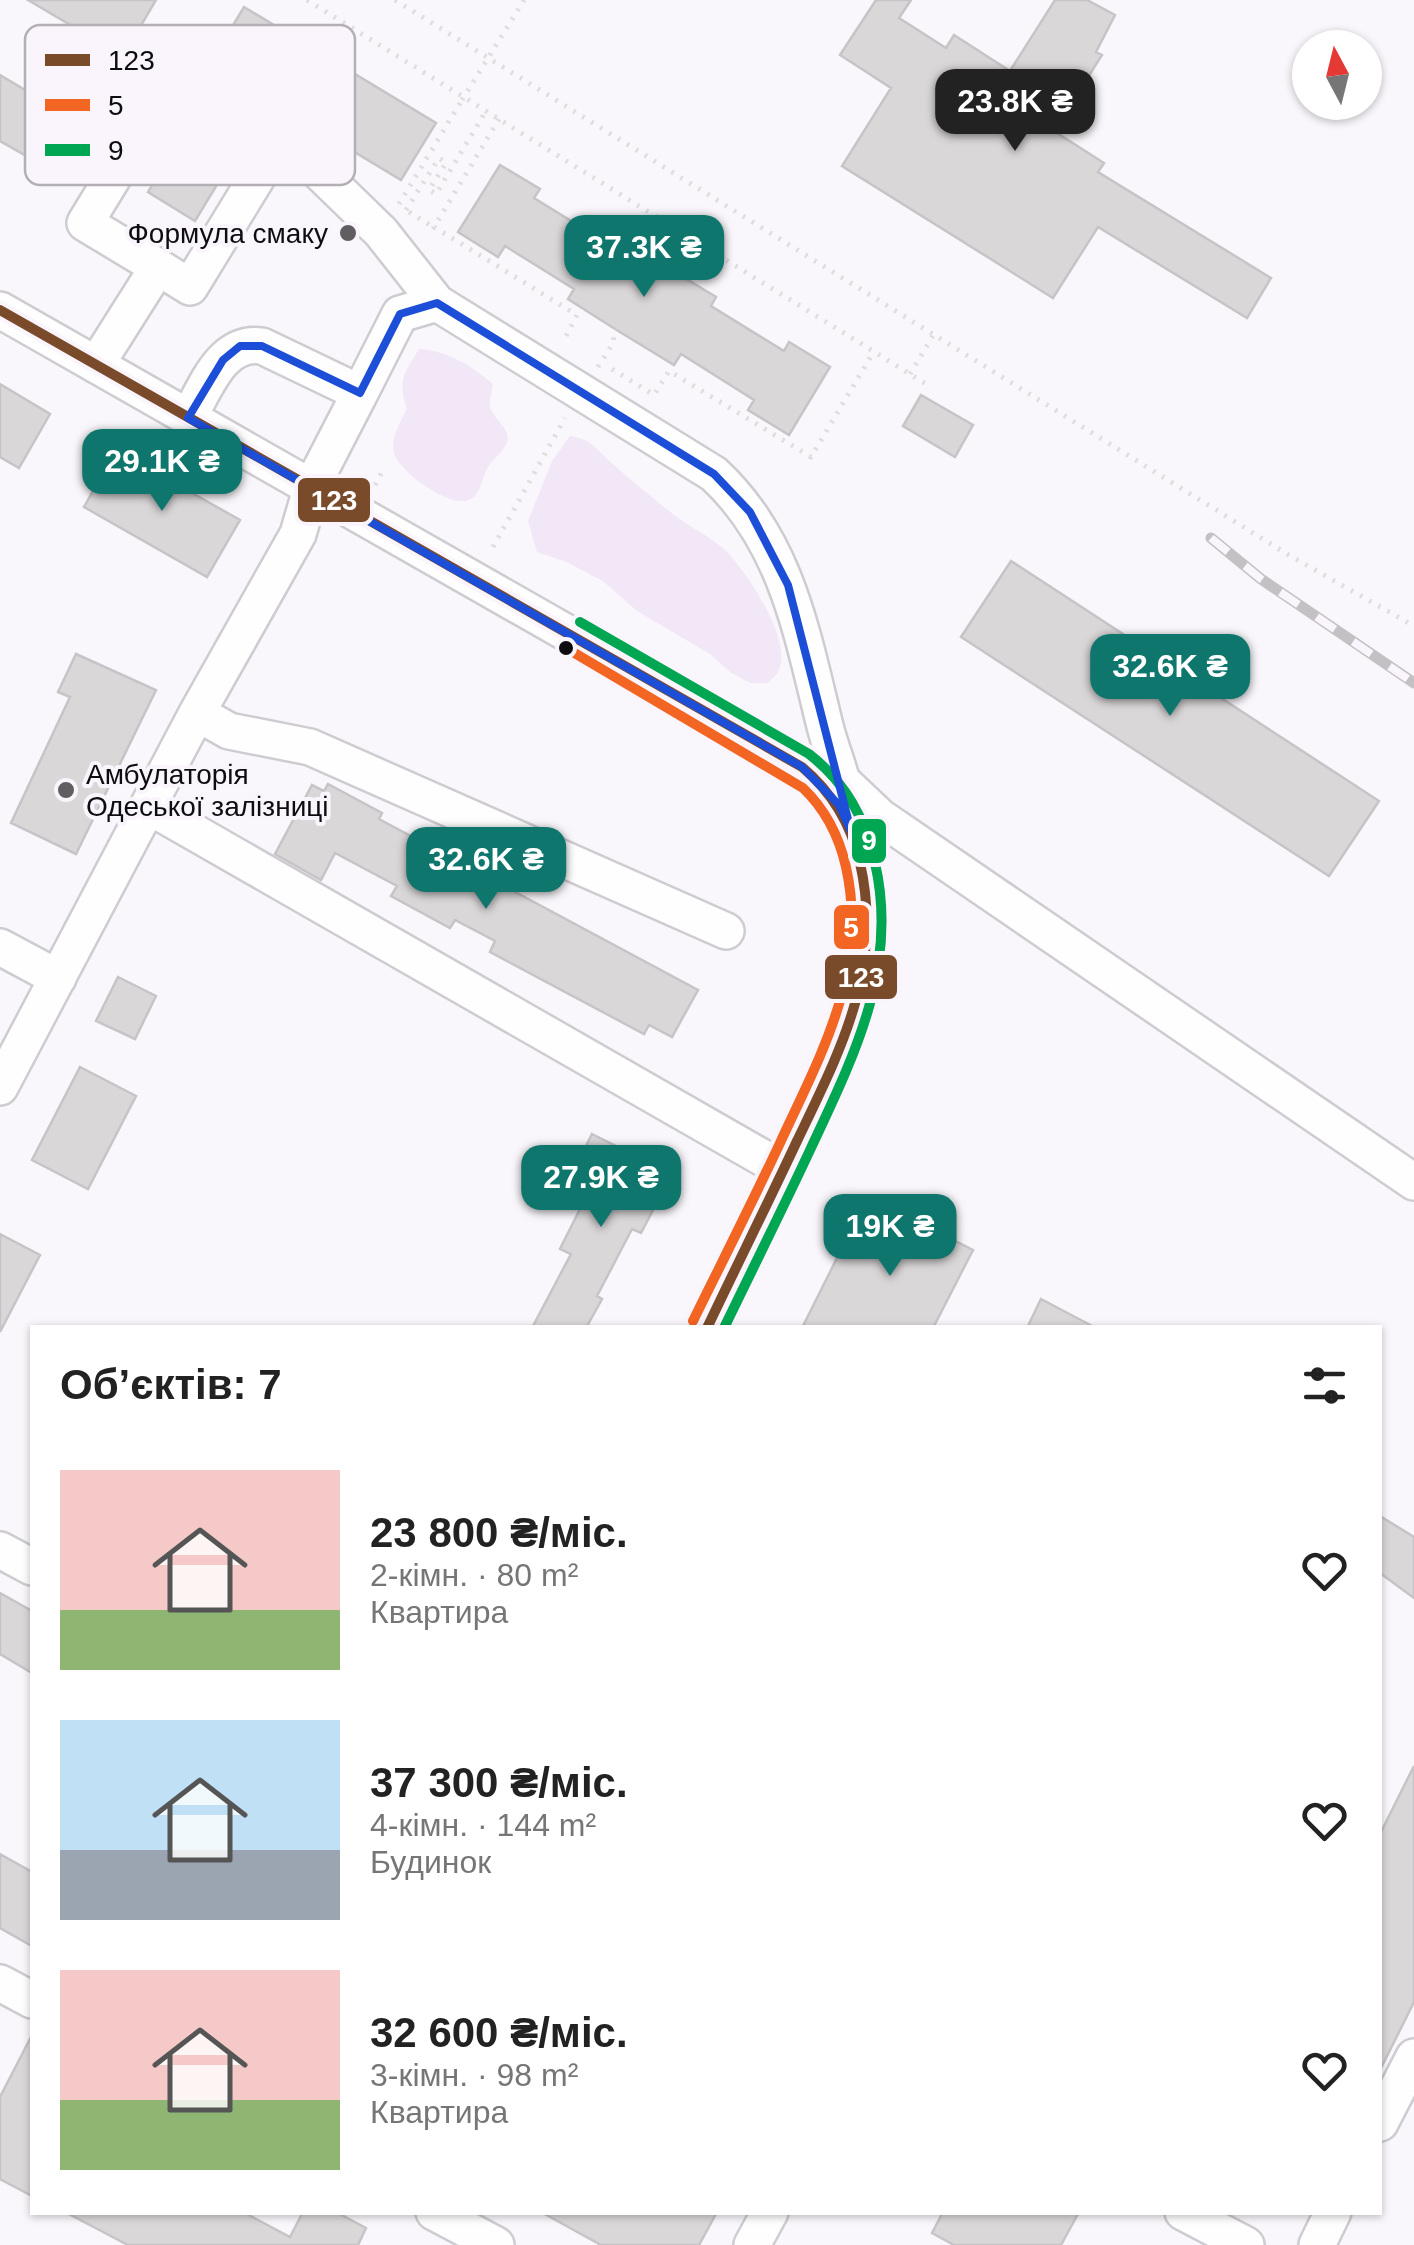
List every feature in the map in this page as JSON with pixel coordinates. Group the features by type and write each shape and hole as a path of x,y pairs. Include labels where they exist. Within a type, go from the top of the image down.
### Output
{"street":[{"path":"107,185 84,222 190,286 252,185"},
{"path":"333,185 381,232 437,303 714,474 734,492 767,538 788,585 826,733 844,783 851,832 868,886 871,915 864,980 850,1026 707,1325"},
{"path":"96,365 158,267"},
{"path":"0,1087 197,713 298,534 312,486 400,314 437,303"},
{"path":"0,310 802,767 828,787 851,832"},
{"path":"188,418 223,360 234,349 246,345 262,346 360,393"},
{"path":"197,713 230,732 310,748 726,932"},
{"path":"844,783 880,817 1414,1182"},
{"path":"150,807 784,1170"},
{"path":"0,947 58,978"},
{"path":"0,1550 30,1566"},
{"path":"0,1982 30,1999"},
{"path":"1382,2119 1414,2057"},
{"path":"440,2215 496,2245"},
{"path":"752,2245 768,2215"},
{"path":"1189,2215 1246,2245"},
{"path":"1316,2245 1332,2215"}],"path":[{"path":"308,0 348,25"},
{"path":"395,0 1287,554 1414,626"},
{"path":"415,178 524,0"},
{"path":"355,30 926,384"},
{"path":"406,210 439,158 446,163 430,190 436,194 486,112"},
{"path":"434,227 499,120"},
{"path":"397,206 577,315 562,339 576,347"},
{"path":"663,265 687,236"},
{"path":"601,363 613,343 615,329"},
{"path":"910,374 934,334"},
{"path":"588,355 654,395 669,370 811,457 874,352"},
{"path":"493,547 538,466"},
{"path":"373,488 382,472"}],"highlighted area":[{"path":"437,303 714,474 750,512 788,585 851,831 839,805 802,767 188,418 223,360 240,346 262,346 360,393 400,314"}],"shaded area":[{"path":"419,349 459,360 493,384 490,407 506,432 507,442 469,500 450,499 426,487 394,453 395,436 407,408 404,377"},
{"path":"570,436 589,443 733,559 755,589 780,643 778,672 768,683 750,683 730,672 710,654 637,611 604,582 567,562 537,552 528,521 552,461"}],"building":[{"path":"28,0 156,0 141,25 70,25"},
{"path":"876,0 911,0 899,18 946,48 954,35 1010,71 1055,0 1087,0 1115,15 1096,52 1102,55 1054,131 1104,163 1098,172 1271,278 1247,318 1098,227 1053,298 842,166 891,88 840,55"},
{"path":"244,7 274,25 233,25"},
{"path":"355,74 436,123 401,180 355,152"},
{"path":"0,75 25,90 25,155 0,141"},
{"path":"500,165 540,189 534,198 604,241 609,232 716,297 711,306 784,351 789,342 830,367 789,435 748,410 754,400 681,354 674,365 615,329 568,299 574,289 505,246 498,257 458,232"},
{"path":"152,185 217,185 195,221 148,192"},
{"path":"0,384 50,414 19,468 0,457"},
{"path":"921,395 973,425 955,457 903,426"},
{"path":"116,450 240,520 207,577 84,507"},
{"path":"1011,561 1379,801 1329,876 961,637"},
{"path":"76,654 156,690 76,854 11,823 70,697 58,692"},
{"path":"328,784 382,813 379,819 698,990 672,1037 649,1025 644,1034 490,952 495,941 455,920 450,928 391,896 397,886 335,853 321,880 275,854 312,785 324,791"},
{"path":"118,977 156,996 135,1039 96,1021"},
{"path":"80,1067 136,1096 88,1189 32,1160"},
{"path":"592,1134 672,1174 641,1233 632,1229 597,1296 602,1299 588,1325 534,1325 571,1254 560,1249 595,1179 575,1168"},
{"path":"904,1215 973,1250 935,1325 804,1325 858,1216 894,1235"},
{"path":"0,1234 40,1255 0,1332"},
{"path":"1041,1299 1090,1325 1028,1325"},
{"path":"1382,1517 1414,1537 1414,1598 1382,1574"},
{"path":"0,1593 30,1610 30,1672 0,1654"},
{"path":"1414,1766 1414,2002 1382,2066 1382,1830"},
{"path":"0,1854 30,1871 30,1945 0,1928"},
{"path":"30,2039 30,2195 0,2179 0,2097"},
{"path":"71,2215 249,2215 290,2237 301,2215 342,2215 366,2228 358,2245 128,2245"},
{"path":"546,2215 715,2215 699,2245 601,2245"},
{"path":"941,2215 1077,2215 1061,2245 954,2245 932,2233"}],"railway":[{"path":"1211,538 1261,579 1414,683"}],"transit line":[{"name":"123","path":"0,310 802,767 832,799 852,835 860,863 866,901 862,973 829,1074 708,1325"},
{"name":"9","path":"580,622 809,754 834,777 852,802 875,863 881,938 868,1010 827,1114 725,1325"},
{"name":"5","path":"566,648 803,788 830,824 846,867 851,941 837,1009 811,1076 693,1321"}],"place":[{"name":"Формула смаку","path":"348,233"},
{"name":"Амбулаторія Одеської залізниці","path":"66,790"}]}
